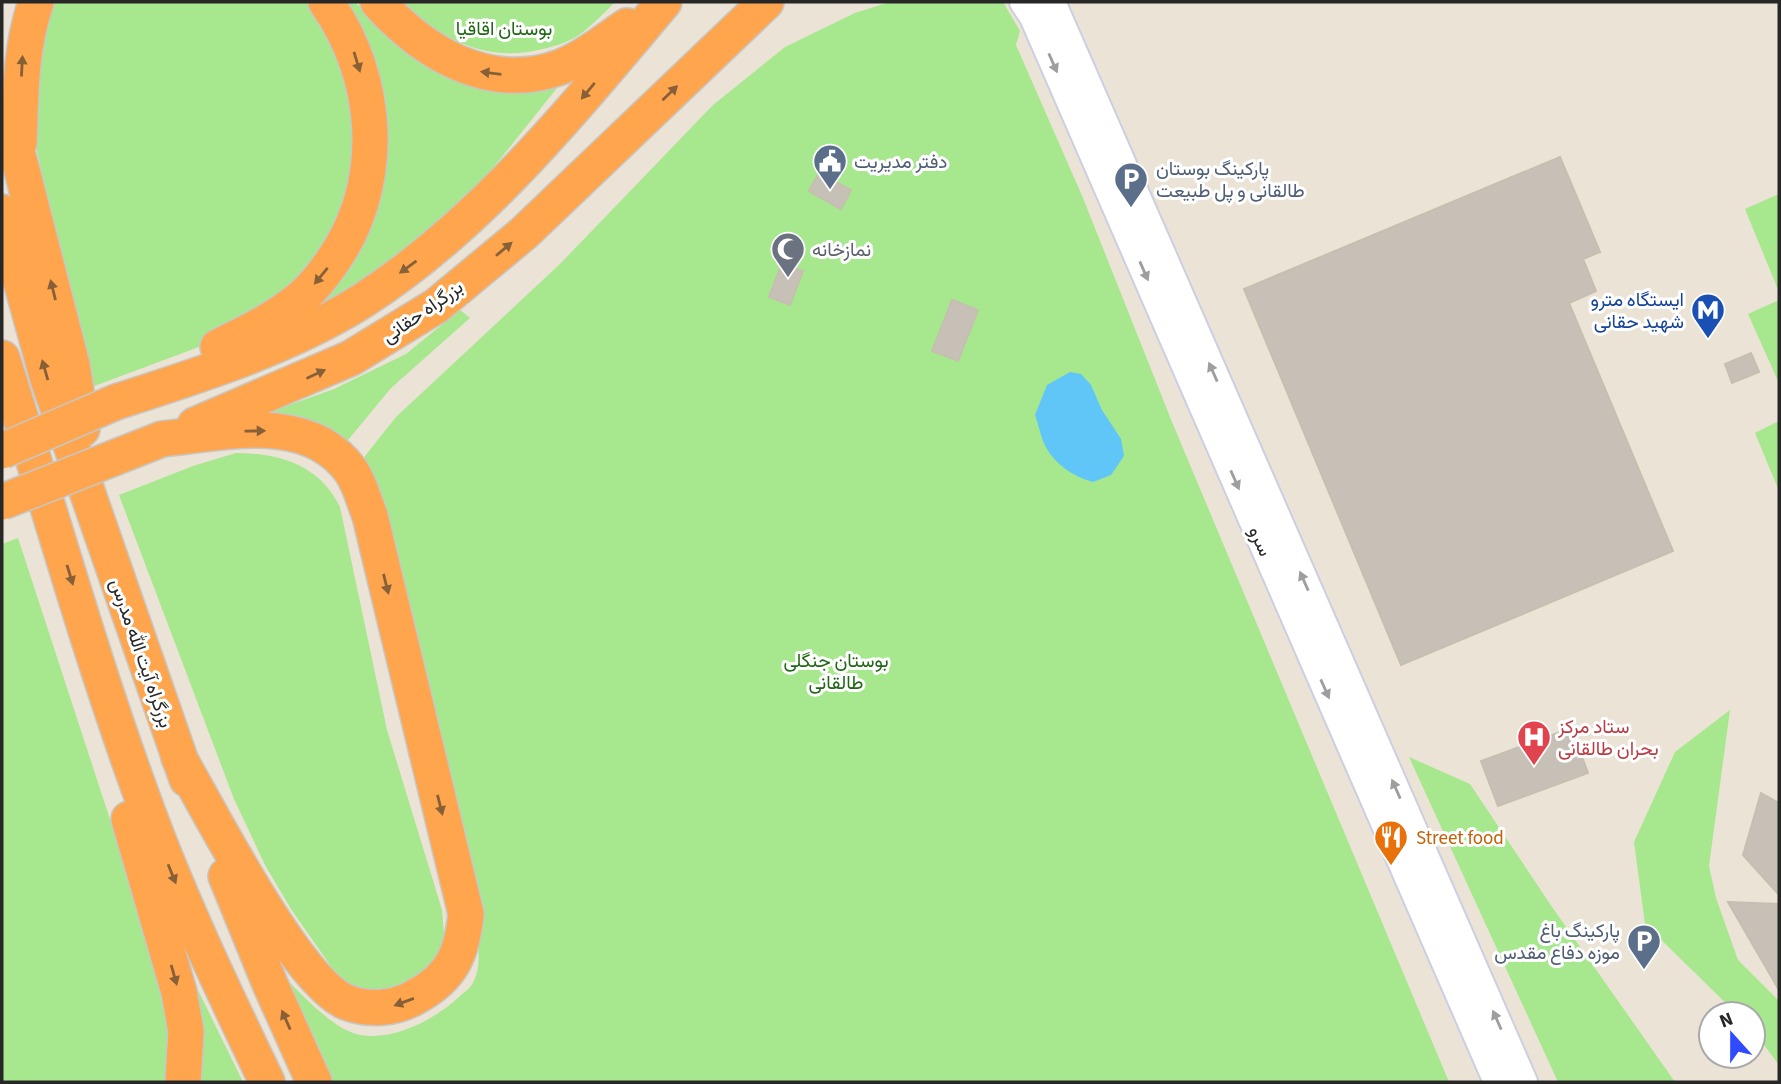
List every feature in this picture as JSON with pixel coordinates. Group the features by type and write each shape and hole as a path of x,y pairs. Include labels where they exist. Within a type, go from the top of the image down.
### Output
{"highway":[{"path":"4,220 19,159 22,58 36,2"},
{"path":"2,451 116,402 253,330 302,298 321,279 349,235 363,194 372,132 368,102 356,57 344,29 327,2"},
{"path":"378,2 415,38 442,56 483,73 509,75 559,68 586,54 663,2"},
{"path":"116,402 213,370 281,343 362,301 424,255 489,197 554,130 663,2"},
{"name":"بزرگراه حقانی","path":"2,502 162,439 351,358 436,306 524,233 766,2"},
{"path":"2,112 19,159 72,365 98,526"},
{"name":"بزرگراه آیت الله مدرس","path":"4,220 48,379 179,758 270,984 314,1082"},
{"path":"2,358 99,672 151,821 199,940 267,1082"},
{"path":"162,439 250,430 297,433 335,454 351,471 370,516 466,914 464,938 457,957 444,976 427,991 407,1002 384,1008 345,1001 326,987 303,962 265,907 179,758"},
{"path":"2,438 50,510"},
{"path":"99,672 115,770 179,992 186,1031 183,1082"}],"street":[{"name":"سرو","path":"1023,2 1033,17 1497,1082"},
{"name":"سرو","path":"1052,2 1524,1082"}],"green space":[{"path":"47,2 312,2 329,22 364,139 323,263 223,338 89,388 29,114"},
{"path":"336,2 355,2 397,43 423,64 441,73 513,92 557,88 489,173 419,239 325,307 308,307 369,206"},
{"name":"بوستان اقاقیا","path":"394,2 615,2 573,39 538,50 517,53 478,49 461,43"},
{"name":"بوستان جنگلی طالقانی","path":"890,2 1003,2 1020,31 1016,45 1083,198 1172,422 1449,1082 329,1082 280,973 315,1008 336,1024 356,1034 369,1036 411,1028 449,1006 471,986 479,962 475,917 363,465 365,456 396,417 560,264 713,105 785,47 855,13"},
{"path":"1779,194 1779,292 1745,209"},
{"path":"1779,300 1779,383 1748,314"},
{"path":"460,310 470,318 391,388 343,446 267,413 334,389 406,354"},
{"path":"1779,421 1779,491 1755,433"},
{"path":"236,453 268,456 297,464 321,481 340,507 387,730 442,910 444,933 442,949 418,984 377,997 348,986 332,968 291,909 265,865 234,799 119,495 193,466"},
{"path":"18,538 170,1003 174,1082 2,1082 2,544"},
{"path":"1730,710 1709,866 1716,898 1738,960 1779,1001 1779,1065 1767,1049 1767,1000 1723,1000 1645,924 1634,842 1675,752"},
{"path":"1409,757 1470,784 1552,907 1675,1082 1558,1082"},
{"path":"194,982 243,1082 201,1082 201,1033"}],"water":[{"path":"1070,372 1081,374 1091,385 1102,410 1121,439 1124,456 1111,475 1093,482 1070,472 1057,462 1043,441 1035,415 1047,385"}],"building":[{"path":"1560,157 1600,252 1583,259 1596,291 1569,303 1673,551 1401,665 1244,289"},
{"name":"دفتر مدیریت","path":"819,173 851,190 841,209 809,191"},
{"name":"نمازخانه","path":"782,263 803,271 790,305 769,297"},
{"path":"952,300 978,310 958,361 932,351"},
{"path":"1751,353 1759,372 1732,383 1725,364"},
{"name":"ستاد مرکز بحران طالقانی","path":"1571,728 1588,773 1498,806 1481,761"},
{"path":"1761,793 1779,803 1779,895 1743,855"},
{"path":"1728,902 1779,904 1779,990"}],"place":[{"name":"دفتر مدیریت","path":"830,191"},
{"name":"پارکینگ بوستان طالقانی و پل طبیعت","path":"1131,209"},
{"name":"نمازخانه","path":"788,279"},
{"name":"ایستگاه مترو شهید حقانی","path":"1708,340"},
{"name":"ستاد مرکز بحران طالقانی","path":"1534,767"},
{"name":"Street food","path":"1391,867"},
{"name":"پارکینگ باغ موزه دفاع مقدس","path":"1644,971"}]}
